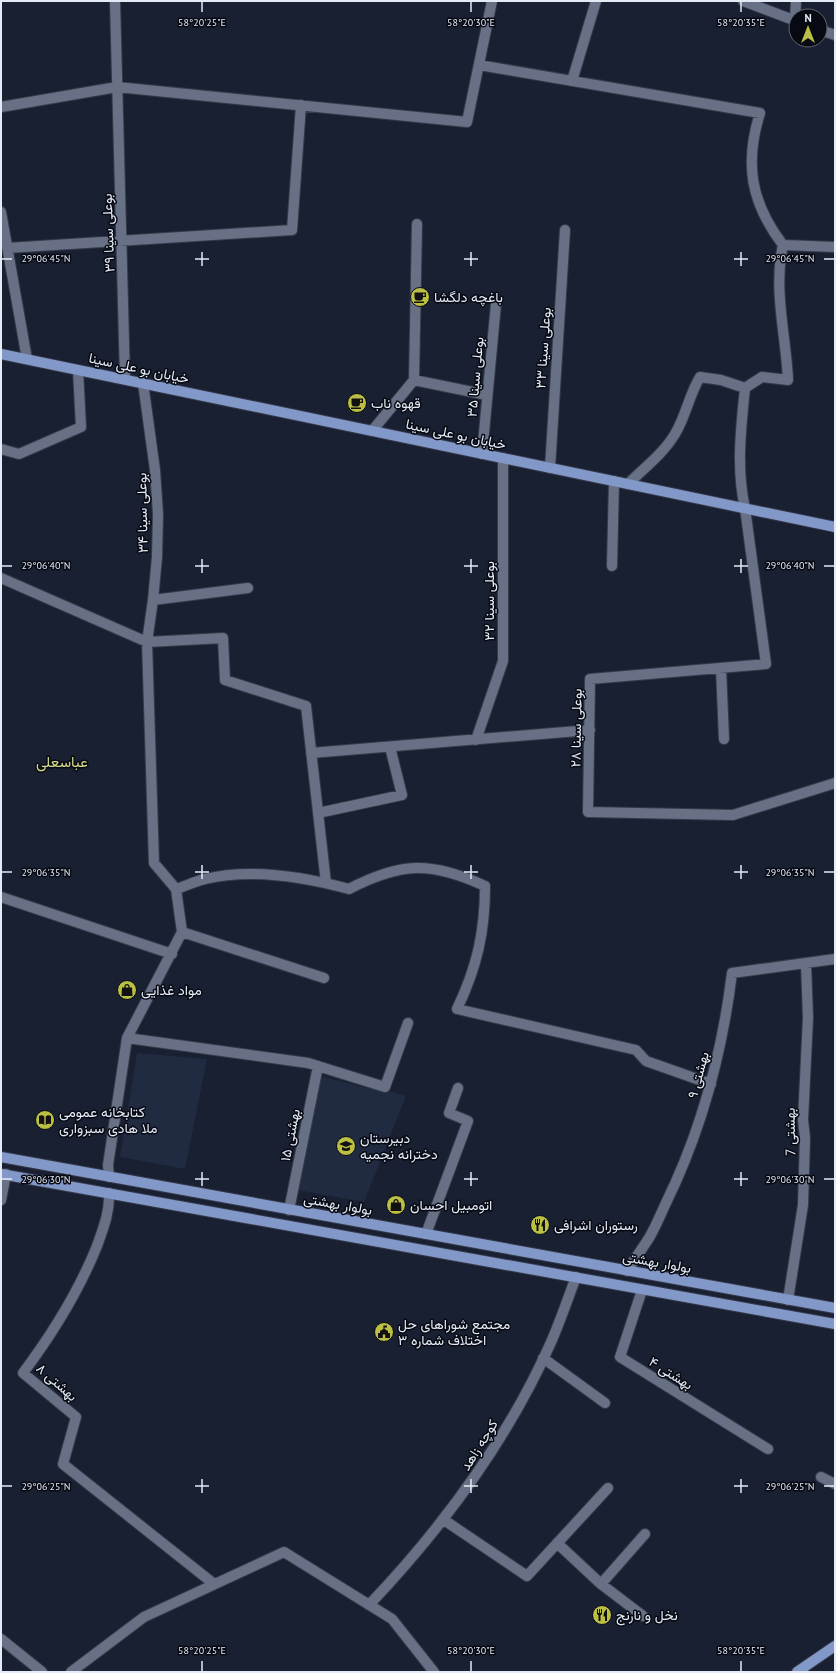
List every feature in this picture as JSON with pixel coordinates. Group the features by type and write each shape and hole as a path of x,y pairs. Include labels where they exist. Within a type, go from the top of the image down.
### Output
{"main road":[{"name":"خیابان بو علی سینا","path":"1,354 835,527"},
{"name":"بولوار بهشتی","path":"1,1157 835,1308"},
{"path":"4,1174 835,1324"},
{"path":"797,1672 834,1648"}],"street":[{"name":"بوعلی سینا ۳۹","path":"115,1 125,379"},
{"path":"1,107 117,87 467,122 492,1"},
{"path":"572,81 596,1"},
{"path":"743,1 788,18"},
{"path":"479,66 760,113 752,146 752,172 755,192 771,229 784,245 835,248"},
{"path":"7,248 292,230 300,105"},
{"path":"1,212 27,359"},
{"path":"372,431 414,380 418,224"},
{"name":"بوعلی سینا ۳۳","path":"550,468 565,230"},
{"path":"745,388 762,377 788,380 787,354 780,312 779,265 784,245"},
{"name":"بوعلی سینا ۳۵","path":"482,454 496,304"},
{"path":"1,449 19,454 81,427 78,370"},
{"path":"628,484 654,460 675,434 692,390 700,377 721,380 745,388"},
{"path":"414,380 487,395"},
{"name":"بوعلی سینا ۳۴","path":"143,383 152,442 157,507 157,557 147,642 154,863 176,889"},
{"path":"744,508 740,488 745,388"},
{"name":"بوعلی سینا ۳۲","path":"476,740 503,661 503,458"},
{"path":"612,566 614,481"},
{"name":"بوعلی سینا ۲۸","path":"744,508 766,664 590,679 588,812 734,815 835,783"},
{"path":"1,578 147,642 223,638 225,680 306,706 326,883"},
{"path":"153,600 248,588"},
{"path":"721,668 724,739"},
{"path":"311,753 590,730"},
{"path":"318,813 402,795 390,747"},
{"path":"109,1177 108,1165 127,1038 172,954 182,932 176,889 206,878 236,875 296,877 349,889 374,876 402,869 431,868 459,874 485,886 485,912 482,937 468,986 457,1009 636,1050 646,1060 711,1084"},
{"path":"1,897 172,954"},
{"path":"182,932 324,978"},
{"name":"بهشتی ۹","path":"627,1271 650,1237 676,1183 698,1127 711,1084 727,1011 732,973 835,959"},
{"name":"بهشتی 7","path":"788,1300 803,1204 805,1138 803,1120 808,1018 806,963"},
{"path":"127,1038 308,1063 385,1087 408,1022"},
{"name":"بهشتی ۱۵","path":"290,1210 318,1066"},
{"path":"426,1234 468,1121 449,1113 458,1088"},
{"path":"1,1200 4,1174"},
{"name":"بهشتی ۸","path":"109,1193 110,1205 104,1228 89,1266 70,1304 23,1374 76,1417 63,1464 214,1584"},
{"name":"کوچه زاهد","path":"369,1605 408,1564 444,1520 485,1463 521,1402 552,1340 576,1277"},
{"name":"بهشتی ۴","path":"642,1290 620,1357 768,1450"},
{"path":"543,1358 605,1403"},
{"path":"820,1477 835,1484"},
{"path":"444,1520 527,1576 608,1488"},
{"path":"601,1584 645,1534"},
{"path":"557,1543 601,1584 643,1616"},
{"path":"71,1672 144,1617 284,1552 392,1619 434,1672"},
{"path":"1,1639 42,1672"}],"shaded area":[{"path":"137,1053 207,1059 185,1169 120,1157"},
{"name":"دبیرستان دخترانه نجمیه","path":"324,1077 370,1089 372,1086 406,1096 364,1202 298,1190 320,1079"}],"place":[{"name":"باغچه دلگشا","path":"420,297"},
{"name":"قهوه ناب","path":"357,403"},
{"name":"مواد غذایی","path":"127,990"},
{"name":"کتابخانه عمومی ملا هادی سبزواری","path":"45,1120"},
{"name":"دبیرستان دخترانه نجمیه","path":"346,1146"},
{"name":"اتومبیل احسان","path":"396,1205"},
{"name":"رستوران اشرافی","path":"540,1225"},
{"name":"مجتمع شوراهای حل اختلاف شماره ۳","path":"384,1332"},
{"name":"نخل و نارنج","path":"602,1615"}],"district":[{"name":"عباسعلی","path":"62,762"}]}
